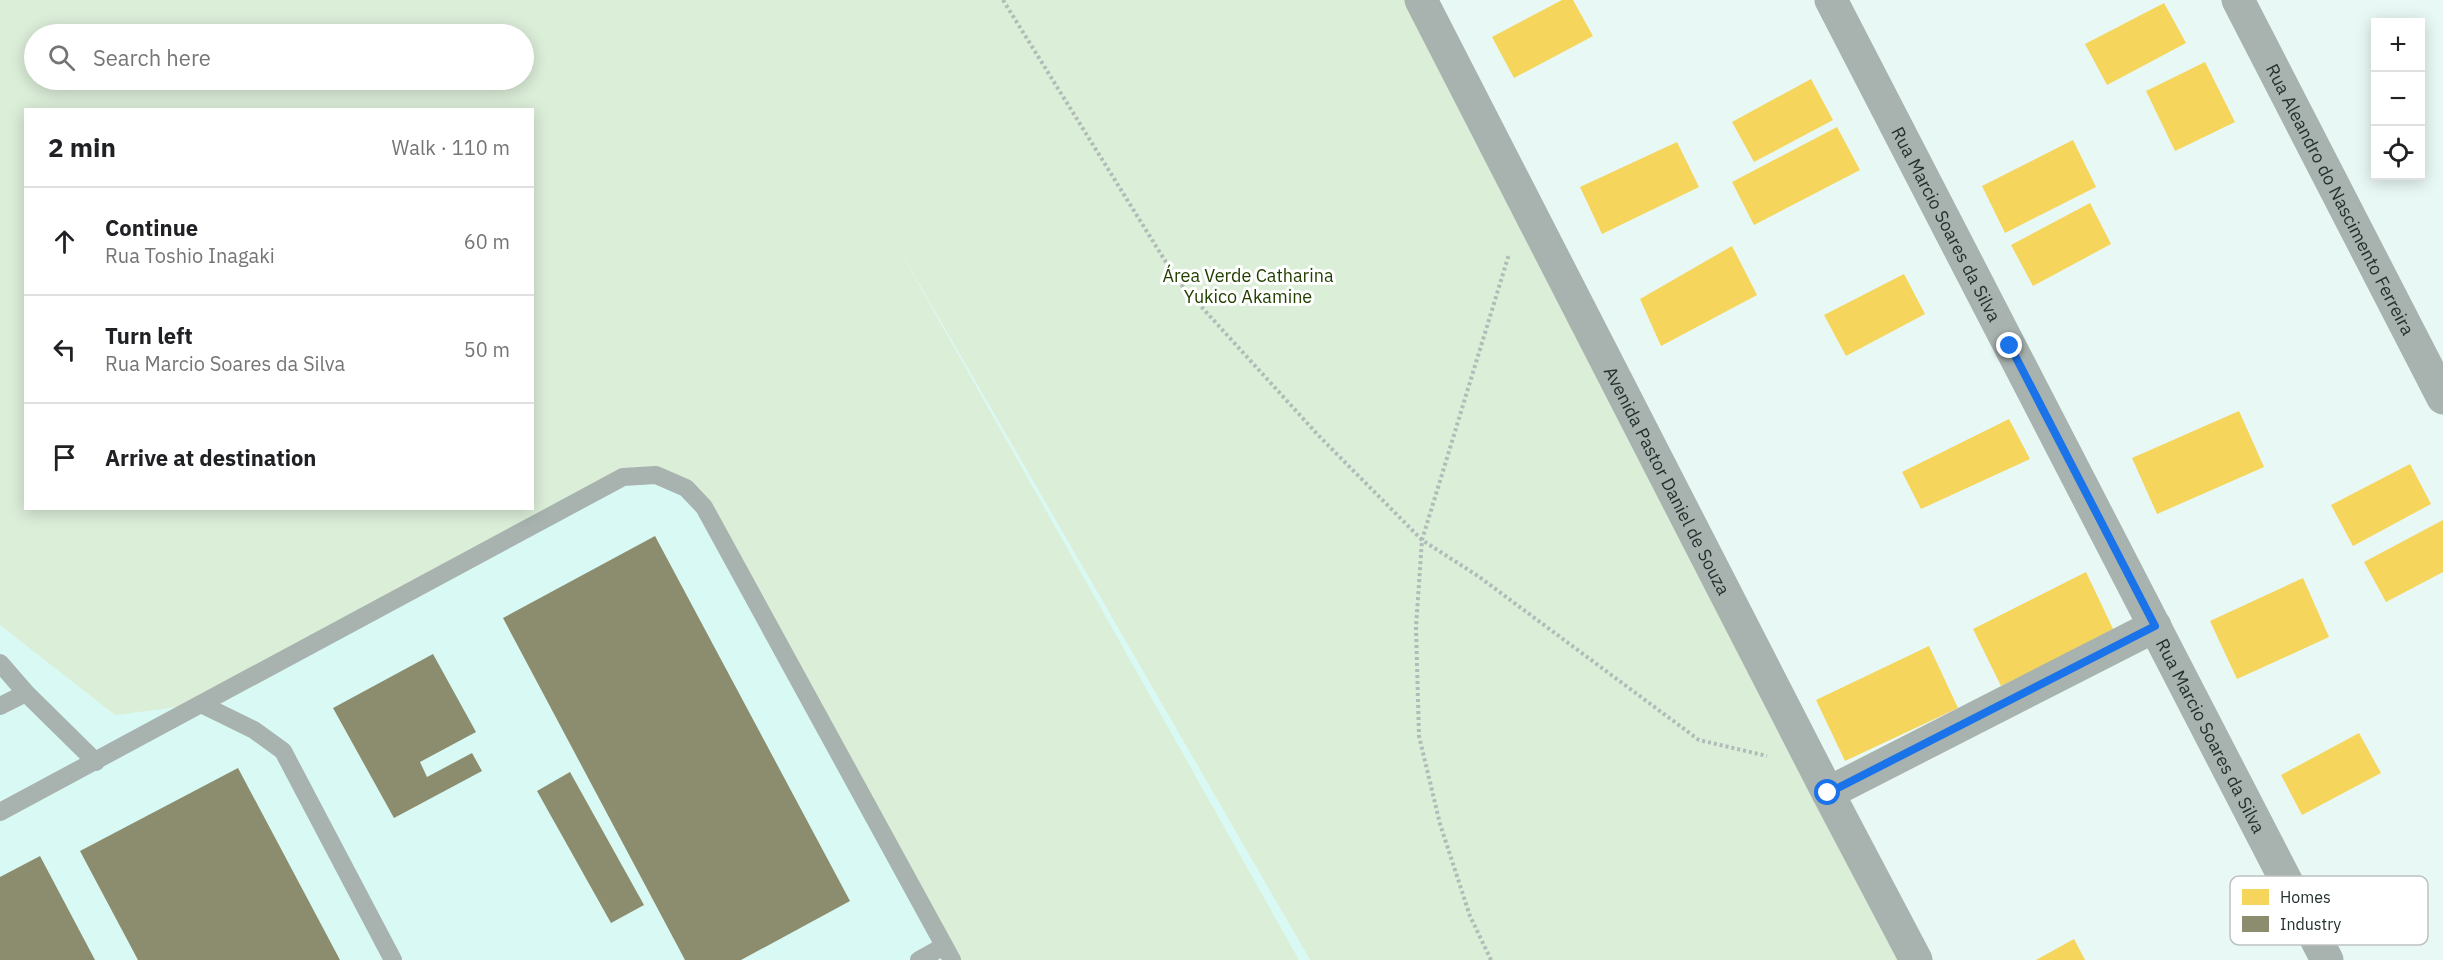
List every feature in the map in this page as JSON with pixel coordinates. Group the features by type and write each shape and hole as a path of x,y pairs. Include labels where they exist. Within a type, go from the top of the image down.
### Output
{"street":[{"name":"Avenida Pastor Daniel de Souza","path":"1421,0 1821,780 1916,960"},
{"name":"Rua Marcio Soares da Silva","path":"1832,0 2284,876"},
{"name":"Rua Aleandro do Nascimento Ferreira","path":"2238,0 2443,398"},
{"path":"1821,780 2155,626"},
{"name":"Rua Marcio Soares da Silva","path":"2319,945 2327,960"}],"lane":[{"path":"0,812 623,477 656,475 686,488 704,507 948,953 919,960"},
{"path":"0,663 26,693 96,762"},
{"path":"0,706 26,693"},
{"path":"201,704 254,730 283,752 393,960"}],"path":[{"path":"1003,0 1177,280 1318,435 1422,540 1478,576 1699,741 1821,780"},
{"path":"1491,960 1470,916 1440,824 1419,736 1416,627 1422,540 1524,201"}],"shaded area":[{"path":"0,0 24,24 24,90 31,90 27,108 24,108 24,510 534,510 534,506 848,162 1310,960 0,960"}],"green space":[{"name":"Área Verde Catharina Yukico Akamine","path":"0,0 1420,0 1916,960 1310,960 892,237 1299,960 952,960 686,488 623,477 201,704 115,715 0,625"}],"building: Homes":[{"path":"1562,0 1573,0 1593,36 1514,78 1492,37"},
{"path":"2164,3 2186,43 2107,85 2085,44"},
{"path":"2205,62 2235,122 2175,151 2146,91"},
{"path":"1811,79 1833,120 1754,162 1732,122"},
{"path":"1837,127 1860,170 1754,225 1732,182"},
{"path":"2073,140 2096,187 2005,233 1982,186"},
{"path":"1677,142 1699,187 1602,234 1580,187"},
{"path":"2090,203 2111,244 2033,286 2011,245"},
{"path":"1732,246 1757,295 1661,346 1640,299"},
{"path":"1904,274 1925,314 1846,356 1824,315"},
{"path":"2239,411 2264,467 2157,514 2132,458"},
{"path":"2009,419 2030,459 1921,509 1902,472"},
{"path":"2410,464 2431,504 2353,546 2331,505"},
{"path":"2443,520 2443,572 2386,602 2364,562"},
{"path":"2086,572 2114,631 2001,686 1973,629"},
{"path":"2303,578 2329,637 2237,679 2210,621"},
{"path":"1929,646 1958,708 1845,761 1816,700"},
{"path":"2359,733 2381,773 2302,815 2281,775"},
{"path":"2074,939 2085,960 2036,960"}],"building: Industry":[{"path":"655,536 850,901 741,960 685,960 503,618"},
{"path":"433,654 476,732 420,762 427,777 472,753 482,771 394,818 333,708"},
{"path":"238,768 340,960 138,960 80,851"},
{"path":"570,772 644,905 611,923 537,791"},
{"path":"40,856 95,960 0,960 0,877"}],"route":[{"path":"1828,793 2155,626 2010,346"}]}
